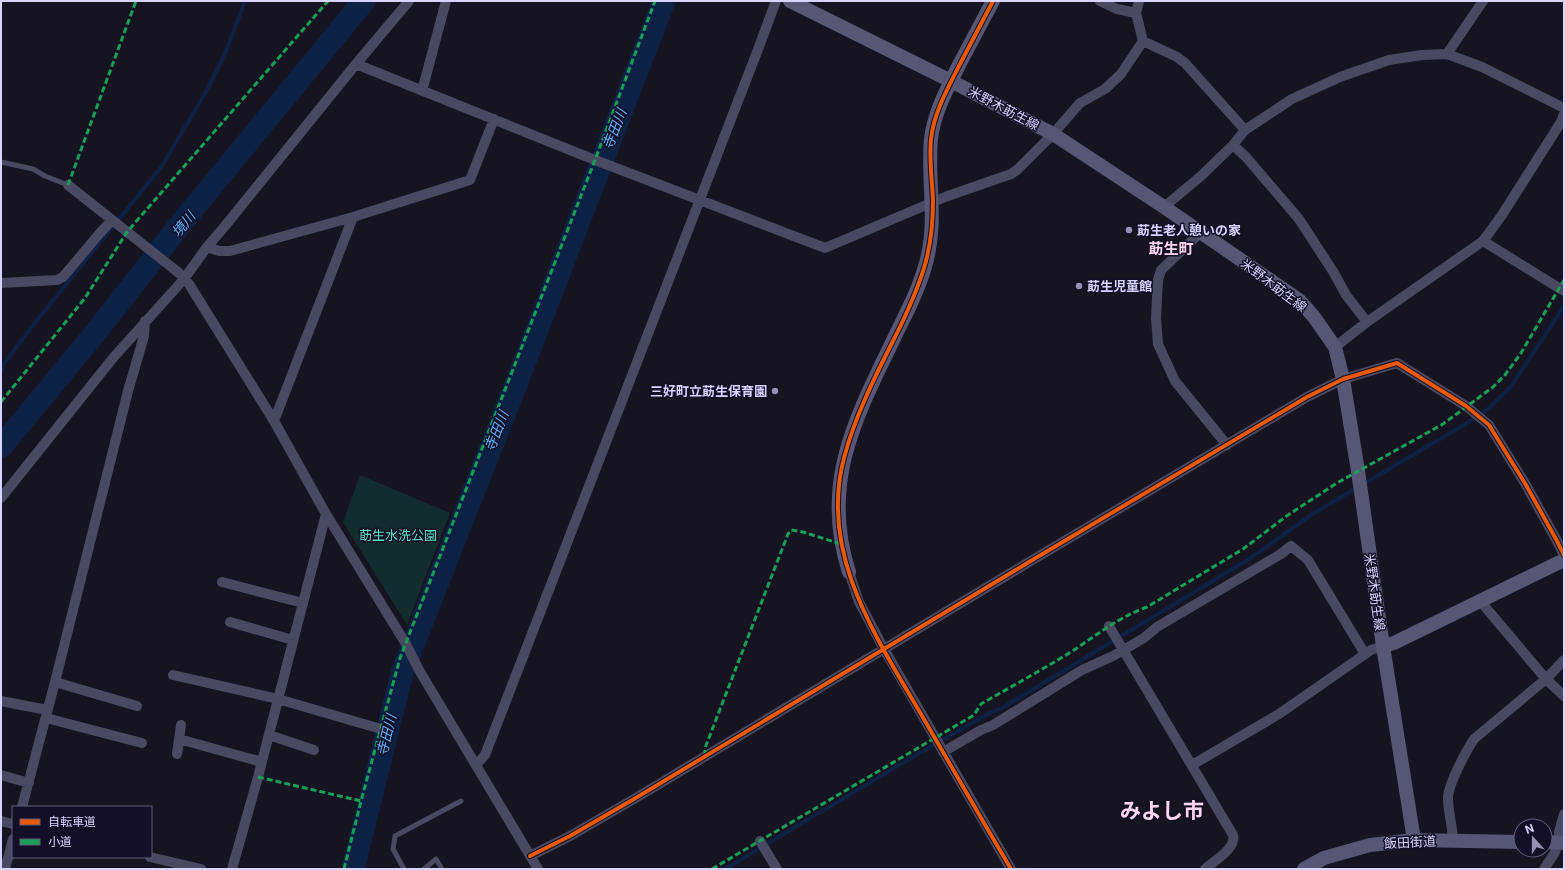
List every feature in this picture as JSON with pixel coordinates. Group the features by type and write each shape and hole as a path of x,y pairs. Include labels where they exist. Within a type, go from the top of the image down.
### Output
{"main road":[{"name":"米野木莇生線","path":"790,1 951,81 1053,134 1164,207 1299,300 1314,317 1335,347 1343,379 1414,840"},
{"path":"848,572 841,544 838,513 839,491 844,459 858,416 922,277 930,243 933,202 930,167 931,138 938,111 951,81 993,1"},
{"path":"1383,646 1394,643 1481,602 1564,560"},
{"name":"飯田街道","path":"1304,869 1324,858 1347,850 1370,845 1414,840 1513,842"}],"street":[{"path":"1,498 113,358 225,226 409,1"},
{"path":"422,91 446,1"},
{"path":"476,766 485,755 776,1"},
{"path":"1100,1 1117,9 1136,14"},
{"path":"356,64 596,161 825,248 933,202 1011,174 1018,170 1053,134 1080,103 1105,89 1121,74 1143,41 1136,14 1139,1"},
{"path":"1447,54 1483,1"},
{"path":"1143,41 1177,57 1185,63 1245,130"},
{"path":"1164,207 1201,176 1233,145 1245,130 1292,99 1340,77 1389,60 1422,55 1447,54 1482,67 1564,108"},
{"path":"1335,347 1367,322 1484,241 1502,216 1561,122 1564,114"},
{"path":"207,246 220,252 230,251 353,217 470,180 494,119"},
{"path":"1233,145 1246,157 1299,219 1346,295 1367,322"},
{"path":"68,185 182,276 189,284 274,421 326,514 415,659 419,670 538,869"},
{"path":"274,421 353,217"},
{"path":"1,283 57,280 64,277 100,232 112,220"},
{"path":"1201,232 1161,270 1158,280 1156,318 1158,344 1175,381 1227,445"},
{"path":"1484,241 1564,291"},
{"path":"22,806 47,714 128,391 144,336 145,322"},
{"path":"530,856 570,836 634,799 1306,397 1343,379 1397,363 1466,406 1489,425 1526,485 1564,555"},
{"path":"232,869 262,762 326,514"},
{"path":"943,752 981,730 994,726 1082,670 1122,648 1144,638 1157,627 1281,554 1291,546 1308,560 1365,654"},
{"path":"848,572 859,602 884,649 1011,869"},
{"path":"222,582 303,603"},
{"path":"1481,602 1546,679 1564,696"},
{"path":"230,622 293,640"},
{"path":"1110,627 1234,838 1231,847 1205,869"},
{"path":"1192,765 1278,714 1362,658 1365,654 1383,646"},
{"path":"1453,841 1448,797 1469,746 1474,739 1546,679 1564,660"},
{"path":"173,675 278,699 381,729"},
{"path":"55,682 138,706"},
{"path":"1,701 142,742"},
{"path":"177,754 180,725"},
{"path":"269,735 314,750"},
{"path":"179,739 262,762"},
{"path":"1,775 29,783"},
{"path":"1544,869 1554,854 1564,814"},
{"path":"1,821 12,824"},
{"path":"760,841 777,869"},
{"path":"5,869 12,843"},
{"path":"152,857 201,869"}],"lane":[{"path":"1,162 33,168 46,176 68,185"},
{"path":"404,869 392,849 396,836 461,801"},
{"path":"424,869 436,859 442,869"}],"green space":[{"name":"莇生水洗公園","path":"360,475 450,513 407,625 343,522"}],"waterway":[{"path":"1,371 5,362 34,324 162,166 207,90 226,51 245,1"},
{"name":"境川","path":"1,447 96,332 183,221 364,1"},
{"name":"寺田川","path":"353,869 402,673 518,379 664,1"},
{"path":"725,869 918,754 988,714 1002,708 1249,559 1314,513 1464,425 1488,409 1510,388 1564,306"}],"marked path":[{"path":"68,185 136,1"},
{"path":"1,402 85,298 127,232 328,1"},
{"path":"258,777 361,801 400,658 595,160 655,1"},
{"path":"712,869 974,715 981,704 1040,671 1118,621 1147,607 1243,549 1288,515 1337,483 1443,424 1493,387 1505,375 1521,353 1564,280"},
{"path":"705,756 705,748 788,534 791,530 803,532 841,544"},
{"path":"344,869 361,801"}],"cycle path":[{"path":"993,1 946,91 935,119 930,147 933,216 926,261 911,303 861,407 844,458 838,494 839,529 846,563 872,628 889,660 1011,869"},
{"path":"530,856 570,836 634,799 1307,397 1343,379 1397,363 1466,406 1489,425 1526,485 1564,555"}],"place":[{"name":"莇生老人憩いの家","path":"1129,230"},
{"name":"莇生児童館","path":"1079,286"},
{"name":"三好町立莇生保育園","path":"775,391"}],"district":[{"name":"莇生町","path":"1171,248"},
{"name":"みよし市","path":"1162,810"}]}
